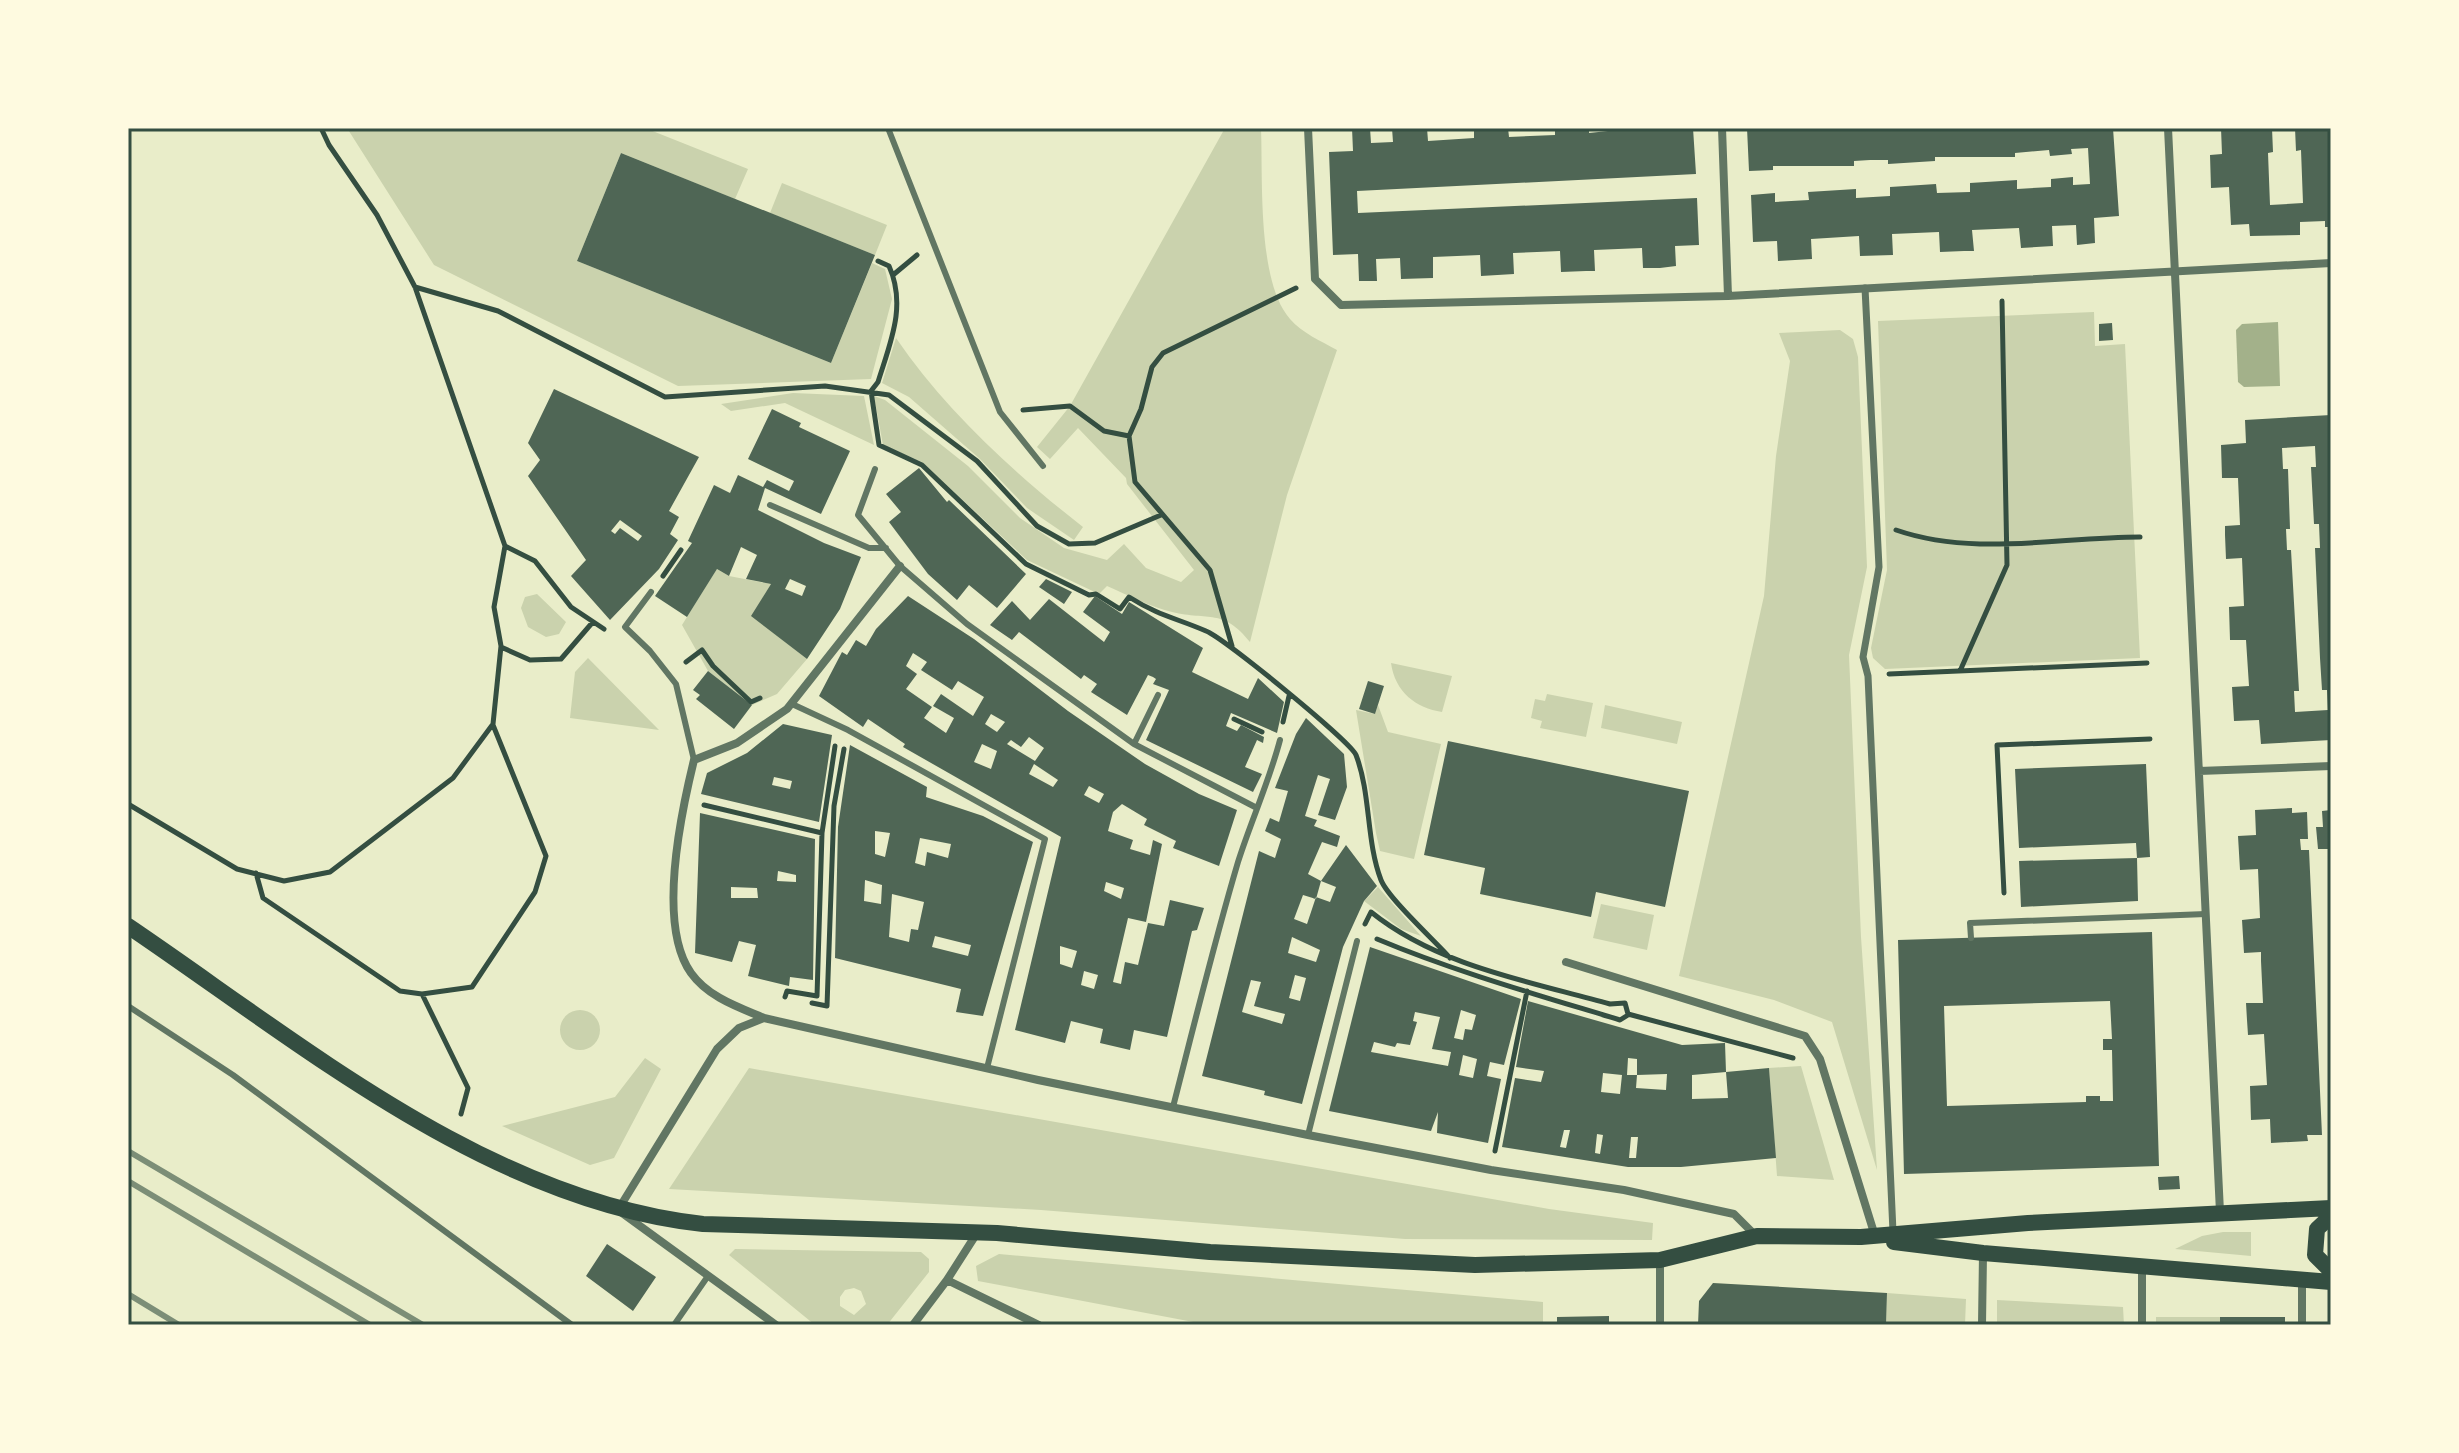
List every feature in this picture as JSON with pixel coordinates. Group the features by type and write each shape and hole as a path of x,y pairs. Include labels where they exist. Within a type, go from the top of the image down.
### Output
{"main road":[{"path":"128,926 379,1098 506,1167 618,1210 703,1224 977,1233 1210,1252 1475,1265 1660,1260 1757,1236 1868,1237 2220,1212 2331,1208"},
{"path":"2331,1216 2317,1229 2315,1255 2331,1271"},
{"path":"1868,1237 1983,1253 2331,1282"}],"street":[{"path":"1308,128 1315,279 1341,305 1728,296 2175,269 2331,263"},
{"path":"1722,128 1728,296"},
{"path":"2168,128 2220,1212"},
{"path":"1865,288 1879,567 1863,657 1868,676 1893,1235"},
{"path":"900,566 792,704 737,743 694,760 684,800 674,897 677,941 691,973 723,1002 764,1018 987,1068 1308,1135 1491,1170 1624,1190 1734,1214 1757,1236"},
{"path":"2199,771 2331,766"},
{"path":"1566,962 1805,1036 1820,1059 1868,1237"},
{"path":"764,1018 739,1028 717,1049 618,1210 776,1325"},
{"path":"913,1325 977,1233"},
{"path":"1982,1325 1983,1253"},
{"path":"1660,1260 1660,1325"},
{"path":"2142,1266 2142,1325"},
{"path":"947,1280 1039,1325"},
{"path":"2302,1281 2302,1325"}],"lane":[{"path":"888,128 1000,412 1043,466"},
{"path":"875,469 858,515 900,566 967,624 1134,744 1255,807"},
{"path":"770,505 869,548 886,548"},
{"path":"651,592 625,627 676,684 694,760"},
{"path":"1134,744 1158,695"},
{"path":"792,704 848,730 1045,839 987,1068"},
{"path":"1173,1107 1213,945 1255,807 1271,777 1280,740"},
{"path":"1971,938 1970,923 2206,914"},
{"path":"1308,1135 1357,941"},
{"path":"128,1006 233,1075 572,1325"},
{"path":"674,1325 708,1276"}],"path":[{"path":"256,873 263,898 400,991 422,994 472,987 535,892 546,856 493,724 501,646 494,607 505,546 415,287 377,215 329,145 321,128"},
{"path":"893,275 933,241"},
{"path":"878,261 889,266 900,310 878,382 871,391 879,445"},
{"path":"1232,646 1210,570 1135,482 1129,436 1141,409 1152,367 1163,353 1315,279"},
{"path":"1960,671 2007,565 2002,280"},
{"path":"415,287 498,311 665,397 825,386 889,395 977,461 1037,526 1069,544 1095,543 1154,521 1161,515"},
{"path":"1000,412 1070,406 1104,431 1129,436"},
{"path":"895,453 922,465 1026,564 1089,595 1096,594 1120,609 1129,597 1157,616 1207,631 1232,646 1289,696 1320,718 1355,752 1382,882 1450,958"},
{"path":"1876,522 1930,542 1964,546 2140,537"},
{"path":"505,546 535,561 571,607 592,623 606,630 625,627"},
{"path":"664,573 681,550"},
{"path":"501,646 530,660 561,659 592,623"},
{"path":"669,675 702,650 713,666 751,702 763,697"},
{"path":"1868,676 2147,663"},
{"path":"1287,704 1289,696"},
{"path":"1234,719 1280,740"},
{"path":"128,804 237,869 284,881 330,872 453,778 493,724"},
{"path":"785,997 787,991 817,996 822,833 838,725"},
{"path":"739,1008 755,991 827,1006 834,806 848,730"},
{"path":"2004,893 1997,745 2150,739"},
{"path":"826,804 834,806"},
{"path":"733,813 822,833"},
{"path":"1371,912 1403,937 1450,958 1610,1004 1625,1003 1628,1014"},
{"path":"1369,935 1444,967 1529,993 1620,1020 1628,1014"},
{"path":"1496,1148 1529,993"},
{"path":"422,994 468,1088"},
{"path":"1628,1014 1787,1058 1820,1059"}],"shaded area":[{"path":"347,128 645,128 748,169 735,199 621,153 577,261 831,363 872,263 885,269 892,299 871,379 678,386 434,265"},
{"path":"1225,128 1261,128 1264,229 1272,281 1279,302 1295,324 1337,350 1287,495 1250,642 1232,624 1223,620 1164,610 1107,586 1099,594 1027,560 922,462 883,445 874,396 885,400 968,466 1020,518 1064,548 1107,560 1124,544 1146,568 1181,582 1194,570 1127,484 1126,478 1078,428 1050,459 1037,447 1070,406"},
{"path":"782,183 887,225 875,255 770,213"},
{"path":"2094,312 2095,346 2125,344 2140,658 1885,669 1873,658 1871,648 1887,570 1878,321"},
{"path":"2278,322 2280,386 2244,387 2238,382 2236,330 2242,324"},
{"path":"1840,330 1853,339 1858,357 1867,567 1849,655 1861,937 1877,1170 1832,1022 1774,1000 1679,976 1764,596 1776,456 1790,361 1779,333"},
{"path":"896,338 937,391 982,440 1083,527 1074,540 1027,508 980,459 909,397 882,383"},
{"path":"793,393 864,396 874,445 785,403 731,411 721,404"},
{"path":"717,569 729,576 771,584 752,616 807,659 777,694 752,705 708,671 682,625"},
{"path":"537,594 566,622 559,634 546,637 528,627 521,608 525,597"},
{"path":"588,658 659,730 570,718 575,672"},
{"path":"1391,663 1452,676 1442,712 1424,707 1408,697 1397,682"},
{"path":"1547,694 1593,703 1586,737 1540,728 1542,721 1531,718 1535,699 1545,701"},
{"path":"1378,705 1388,732 1441,744 1414,859 1380,851 1356,710 1375,714"},
{"path":"1605,705 1682,722 1677,744 1601,728"},
{"path":"1378,887 1421,936 1401,929 1364,901"},
{"path":"1601,904 1654,915 1647,950 1593,938"},
{"path":"580,1010 594,1016 600,1030 594,1044 580,1050 566,1044 560,1030 566,1016"},
{"path":"645,1058 661,1069 614,1158 590,1165 502,1126 615,1097"},
{"path":"1801,1066 1834,1180 1777,1176 1769,1068"},
{"path":"749,1068 1549,1209 1653,1223 1652,1240 1405,1239 1041,1210 669,1189"},
{"path":"2251,1232 2251,1256 2175,1249 2202,1236"},
{"path":"735,1249 921,1252 929,1259 929,1272 887,1325 815,1325 729,1255","holes":["854,1288 861,1291 866,1304 854,1315 840,1306 840,1297 845,1290"]},
{"path":"999,1254 1543,1302 1543,1325 1209,1325 978,1281 976,1266"},
{"path":"1887,1293 1966,1299 1965,1325 1886,1325"},
{"path":"1997,1300 2123,1307 2124,1325 1997,1325"},
{"path":"2156,1317 2220,1317 2220,1325 2156,1325"}],"building":[{"path":"1352,128 1370,128 1371,143 1393,142 1392,128 1427,128 1428,141 1474,138 1474,128 1508,128 1509,137 1555,135 1555,128 1589,128 1589,133 1636,128 1693,128 1696,174 1357,191 1358,213 1697,198 1699,245 1675,246 1676,266 1660,268 1643,268 1642,248 1594,250 1595,271 1561,272 1560,251 1513,253 1514,274 1481,276 1480,255 1433,257 1433,278 1401,279 1400,258 1376,259 1377,281 1359,281 1358,254 1333,255 1329,152 1353,151"},
{"path":"1747,128 2113,128 2119,216 2094,218 2095,243 2077,245 2076,225 2052,226 2053,246 2021,248 2019,228 1972,230 1974,251 1940,252 1939,232 1892,234 1893,255 1860,256 1859,236 1811,239 1812,259 1778,261 1777,241 1753,242 1751,195 1775,193 1775,202 1809,200 1808,192 1856,189 1856,198 1890,196 1890,187 1936,184 1937,193 1970,192 1970,183 2017,180 2017,189 2051,187 2051,179 2073,177 2073,185 2090,184 2088,148 2071,149 2072,154 2050,156 2049,150 2015,153 2015,157 1935,157 1935,161 1888,164 1888,160 1870,160 1854,161 1854,166 1773,166 1773,170 1749,171"},
{"path":"2221,128 2272,128 2273,152 2268,153 2270,205 2303,203 2301,150 2296,151 2295,128 2331,128 2331,227 2325,227 2325,221 2300,222 2300,235 2250,236 2249,224 2231,225 2229,187 2211,188 2210,155 2222,154"},
{"path":"621,153 875,255 831,363 577,261"},
{"path":"2112,323 2113,340 2099,341 2099,324"},
{"path":"554,389 699,457 669,511 679,517 670,534 678,540 659,569 610,620 571,576 586,560 528,476 540,460 528,443","holes":["620,520 642,536 638,541 620,528 615,534 611,531"]},
{"path":"772,409 801,423 799,427 850,451 821,514 765,488 758,510 824,543 861,557 840,609 807,659 751,616 771,584 746,579 757,555 741,547 729,576 717,569 687,617 655,596 692,543 688,541 714,485 730,493 738,475 763,487 767,480 789,491 794,481 748,459","holes":["790,579 806,586 802,596 785,589"]},
{"path":"2331,415 2331,740 2261,744 2259,720 2234,721 2232,687 2249,686 2246,640 2230,640 2229,607 2244,606 2242,558 2226,559 2225,526 2240,525 2238,478 2222,478 2221,445 2246,443 2245,420","holes":["2315,446 2316,467 2311,467 2314,524 2319,524 2320,548 2315,548 2320,658 2322,690 2327,690 2328,710 2295,712 2294,691 2299,691 2291,550 2287,550 2286,529 2290,529 2288,469 2283,469 2282,448"]},
{"path":"919,468 947,502 949,500 1026,574 997,608 969,585 957,600 928,574 889,522 901,512 886,494"},
{"path":"1046,579 1072,592 1064,604 1039,587"},
{"path":"908,596 974,639 1068,711 1145,764 1199,794 1237,810 1219,866 1173,848 1176,841 1144,825 1147,819 1122,804 1113,812 1108,831 1133,840 1130,849 1150,855 1153,840 1162,844 1146,922 1128,918 1113,982 1121,984 1125,962 1138,965 1148,923 1164,926 1170,900 1204,908 1197,930 1192,931 1167,1037 1134,1030 1130,1050 1100,1043 1103,1029 1071,1021 1065,1043 1015,1030 1061,837 903,747 905,744 868,719 863,727 819,696 842,652 847,655 856,640 866,646 876,629","holes":["913,653 927,662 921,670 952,690 958,681 984,697 973,716 941,694 933,706 954,718 946,733 924,718 932,707 906,689 917,674 906,666","991,714 1005,722 997,732 985,724","1029,737 1044,748 1035,761 1007,744 1011,740 1021,747","982,744 997,751 991,769 974,762","1034,764 1058,780 1053,787 1029,774","1089,786 1104,794 1099,803 1084,795","1106,882 1124,888 1121,899 1104,891","1060,946 1077,951 1072,968 1060,964","1084,971 1098,975 1094,989 1081,985"]},
{"path":"1095,596 1122,614 1129,602 1203,648 1192,672 1248,699 1258,678 1284,702 1277,733 1231,713 1226,726 1237,731 1241,725 1264,737 1263,743 1257,740 1245,767 1262,774 1253,792 1146,740 1169,690 1153,684 1156,679 1153,677 1148,675 1127,715 1091,692 1097,684 1084,675 1081,679 1019,632 1012,640 990,625 1012,601 1030,620 1049,599 1104,642 1110,632 1083,612"},
{"path":"708,671 752,705 734,729 696,699 700,695 693,690"},
{"path":"1368,681 1384,686 1375,714 1359,709"},
{"path":"1306,718 1344,754 1347,787 1335,820 1318,815 1330,779 1318,775 1305,816 1317,820 1314,826 1340,836 1337,847 1322,842 1308,874 1321,881 1346,845 1377,886 1364,901 1343,947 1302,1104 1264,1095 1265,1091 1202,1076 1259,851 1275,858 1281,839 1265,831 1270,818 1279,822 1288,791 1275,788 1296,734","holes":["1321,881 1336,887 1330,902 1317,897","1303,895 1315,899 1307,924 1294,919","1292,937 1320,950 1316,962 1288,953","1295,975 1306,978 1300,1001 1289,998","1251,980 1261,982 1254,1006 1285,1014 1282,1024 1242,1012"]},
{"path":"783,724 832,735 819,822 701,794 707,773 747,753","holes":["774,777 792,781 790,789 772,785"]},
{"path":"1448,741 1689,791 1665,907 1596,892 1591,917 1480,894 1485,868 1424,855"},
{"path":"850,745 927,787 926,797 983,816 1033,842 983,1016 956,1012 961,989 835,958 838,827","holes":["875,831 890,833 885,857 875,854","920,838 951,844 948,858 927,852 925,866 915,863","865,880 882,885 881,904 864,901","892,894 924,902 918,930 911,929 909,942 889,937","935,936 971,945 968,956 932,947"]},
{"path":"2146,764 2150,857 2137,858 2136,843 2019,848 2015,769"},
{"path":"2292,808 2292,813 2307,812 2308,839 2300,839 2301,850 2309,850 2322,1135 2307,1135 2308,1141 2271,1143 2270,1119 2251,1120 2250,1086 2267,1085 2264,1034 2248,1035 2246,1003 2263,1003 2261,952 2244,953 2242,920 2260,918 2258,869 2240,870 2238,836 2256,835 2255,810"},
{"path":"2331,810 2331,849 2318,849 2316,827 2323,827 2322,811"},
{"path":"700,813 815,839 813,980 790,977 789,986 748,976 756,945 739,941 732,962 695,953","holes":["778,871 796,875 796,882 777,881","731,887 757,888 758,898 731,898"]},
{"path":"2137,858 2138,901 2021,907 2019,861"},
{"path":"2152,932 2159,1166 1904,1174 1898,940","holes":["2110,1001 2112,1039 2103,1039 2103,1050 2112,1050 2113,1101 2100,1101 2100,1096 2086,1096 2086,1102 1947,1106 1944,1006"]},
{"path":"1370,947 1521,999 1504,1065 1490,1062 1487,1076 1501,1079 1488,1143 1437,1133 1438,1112 1431,1131 1329,1111","holes":["1461,1010 1476,1015 1472,1030 1465,1029 1463,1040 1454,1038","1415,1012 1440,1017 1432,1049 1451,1052 1448,1066 1371,1052 1374,1042 1395,1047 1397,1043 1410,1045 1417,1022 1413,1021","1463,1055 1477,1059 1473,1078 1459,1075"]},
{"path":"1528,1001 1682,1045 1725,1043 1726,1072 1769,1068 1776,1158 1681,1167 1628,1167 1502,1147 1515,1078 1541,1082 1544,1071 1516,1067","holes":["1628,1058 1637,1059 1637,1075 1627,1075","1726,1072 1728,1098 1692,1099 1692,1075","1603,1073 1622,1075 1620,1094 1601,1092","1667,1074 1666,1090 1636,1088 1637,1075","1564,1130 1570,1130 1566,1148 1560,1147","1597,1134 1603,1135 1600,1154 1595,1153","1631,1137 1638,1137 1636,1158 1629,1158"]},
{"path":"2179,1176 2180,1189 2159,1190 2158,1177"},
{"path":"607,1244 656,1277 633,1311 586,1276"},
{"path":"1713,1283 1887,1293 1886,1325 1698,1325 1699,1301"},
{"path":"1609,1316 1609,1325 1557,1325 1557,1317"},
{"path":"2220,1317 2285,1317 2285,1325 2220,1325"}],"railway":[{"path":"128,1151 423,1325"},
{"path":"128,1181 370,1325"},
{"path":"128,1294 179,1325"}]}
